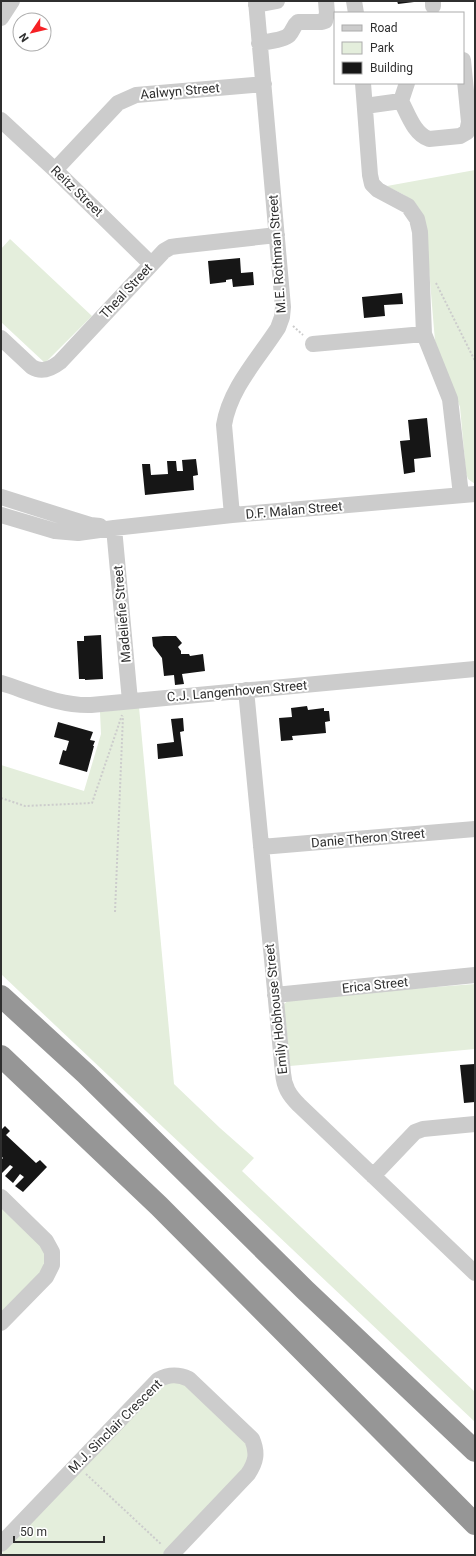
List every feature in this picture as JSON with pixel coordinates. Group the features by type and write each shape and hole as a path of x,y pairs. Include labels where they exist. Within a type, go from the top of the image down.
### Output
{"highway":[{"path":"1,996 86,1074 305,1290 475,1451"},
{"path":"1,1056 154,1201 475,1524"},
{"path":"206,1253 475,1506"},
{"path":"445,1423 475,1446"}],"street":[{"path":"1,18 12,1"},
{"path":"256,3 277,1"},
{"path":"259,43 285,38 290,35 292,27 298,22 322,22 325,20 327,13 326,1"},
{"path":"354,1 356,12"},
{"name":"M.E. Rothman Street","path":"232,515 224,425 226,413 235,391 278,328 282,317 283,307 256,3"},
{"path":"407,84 401,101 418,132 429,139 465,135 469,129 469,122 464,70"},
{"name":"Aalwyn Street","path":"55,170 118,102 129,97 264,84"},
{"path":"362,84 372,184 378,190 408,206 417,219 420,232 424,334 450,398 468,495"},
{"path":"365,106 401,101"},
{"name":"Reitz Street","path":"1,120 55,170 151,264"},
{"name":"Theal Street","path":"1,338 32,367 38,370 46,370 54,367 151,264 171,246 277,235"},
{"path":"313,344 424,334"},
{"name":"D.F. Malan Street","path":"1,515 55,532 69,534 232,515 468,495"},
{"name":"D.F. Malan Street","path":"1,497 90,525 114,528"},
{"name":"Madeliefie Street","path":"114,528 130,701"},
{"name":"C.J. Langenhoven Street","path":"1,683 75,705 475,669"},
{"name":"Emily Hobhouse Street","path":"246,690 284,1083 290,1096 475,1273"},
{"name":"Danie Theron Street","path":"261,847 475,829"},
{"name":"Erica Street","path":"275,995 475,975"},
{"path":"373,1176 415,1132 423,1129 475,1124"},
{"path":"1,1197 46,1241 52,1252 52,1265 46,1277 1,1324"},
{"name":"M.J. Sinclair Crescent","path":"1,1544 158,1380 165,1376 181,1376 189,1379 252,1439 256,1447 256,1456 254,1464 248,1474 171,1555"}],"path":[{"path":"434,278 475,361"},
{"path":"282,317 313,344"},
{"path":"1,798 25,806 92,803 123,713 114,912"},
{"path":"76,1465 171,1555"}],"green space":[{"path":"475,170 475,484 468,479 466,473 460,407 435,341 425,222 419,208 415,203 406,196 387,186"},
{"path":"10,239 92,316 45,363 1,322 1,249"},
{"path":"139,707 174,1084 254,1158 242,1171 475,1392 475,1422 1,974 1,765 84,791 101,734 100,712"},
{"path":"475,984 475,1049 290,1066 286,1023 283,1020 283,1005 291,998"},
{"path":"1,1206 39,1242 45,1253 44,1269 1,1315"},
{"path":"168,1382 183,1383 243,1438 249,1448 246,1468 162,1555 1,1555 5,1548 159,1388"}],"building":[{"path":"397,1 414,1 414,2 398,4"},
{"path":"240,258 241,273 253,272 254,285 233,287 232,279 226,280 226,282 210,284 208,261"},
{"path":"402,293 403,304 384,305 385,316 364,318 362,297"},
{"path":"427,418 431,457 414,459 415,472 404,474 400,441 410,440 408,420"},
{"path":"196,459 198,475 193,476 194,490 145,495 142,464 150,464 151,475 168,474 167,461 176,461 177,471 183,471 182,460"},
{"path":"101,635 103,679 79,679 77,641 84,641 84,636"},
{"path":"176,636 182,643 178,647 181,654 189,654 190,656 203,654 205,671 182,674 184,684 175,685 174,675 164,676 162,658 153,646 152,637"},
{"path":"307,706 308,710 324,708 324,711 329,711 330,721 325,722 326,733 292,736 293,740 281,741 279,718 292,717 291,708"},
{"path":"183,718 184,731 180,732 183,756 158,759 157,744 174,742 171,719"},
{"path":"58,722 93,732 90,740 95,741 87,772 59,764 63,750 66,751 69,741 54,737"},
{"path":"475,1064 475,1102 464,1103 460,1065"},
{"path":"5,1126 10,1131 6,1135 36,1163 40,1160 47,1167 23,1192 15,1186 24,1177 20,1174 13,1183 5,1176 13,1167 10,1165 2,1173 1,1172 1,1160 3,1158 1,1156 1,1130"}]}
